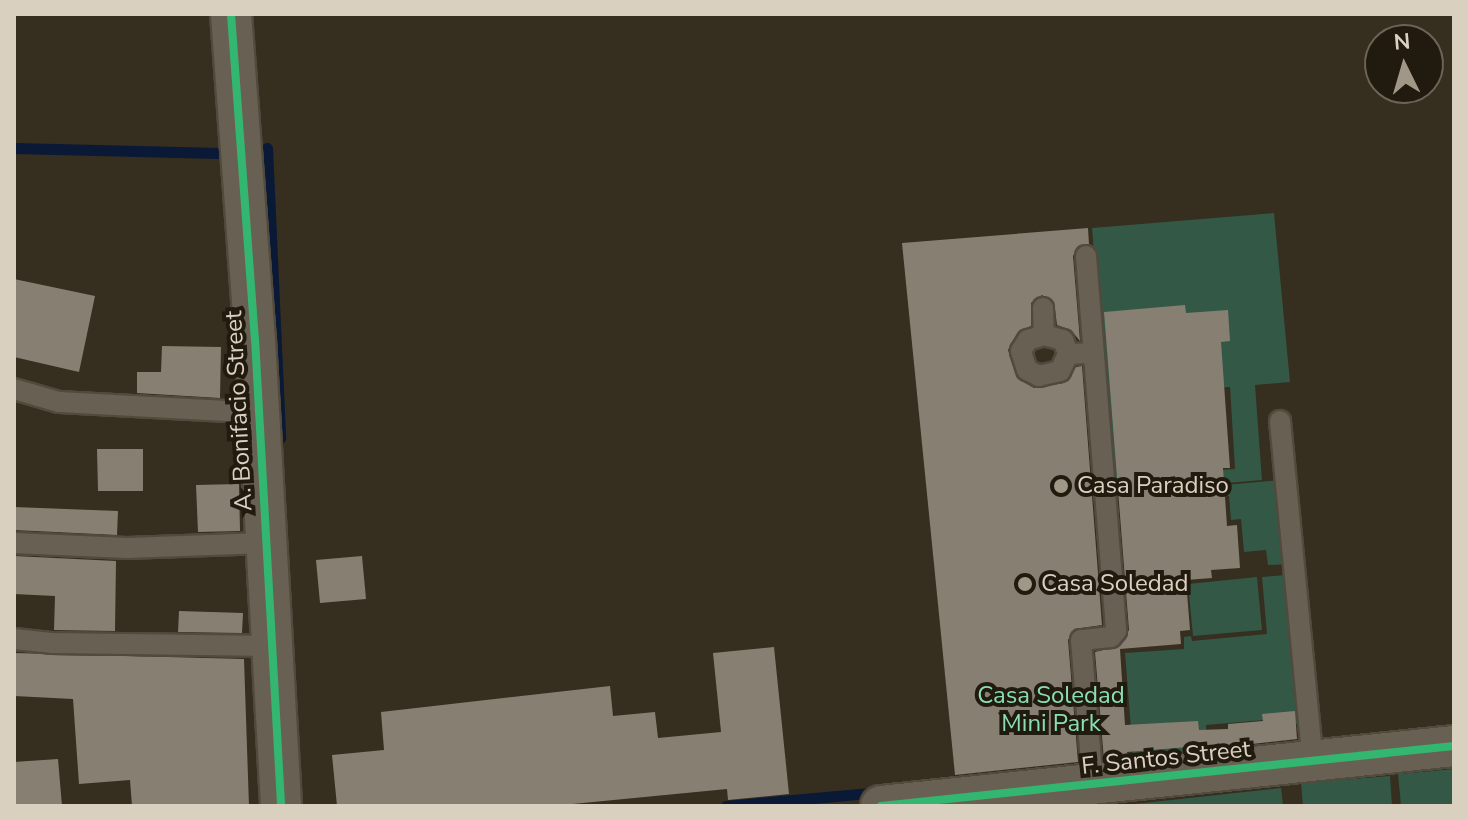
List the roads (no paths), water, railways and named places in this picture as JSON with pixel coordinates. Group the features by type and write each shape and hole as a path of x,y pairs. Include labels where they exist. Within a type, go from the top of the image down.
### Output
{"street":[{"name":"A. Bonifacio Street","path":"231,14 259,413 281,806"},
{"name":"F. Santos Street","path":"881,806 1454,746"}],"lane":[{"path":"1086,256 1116,631 1111,637 1081,640 1093,786"},
{"path":"1043,308 1044,335"},
{"path":"1044,335 1063,340 1068,354 1063,369 1048,382 1027,370 1021,351 1028,340 1044,335"},
{"path":"1068,354 1093,353"},
{"path":"14,389 59,402 259,413"},
{"path":"1280,421 1313,762"},
{"path":"14,543 127,548 266,543"},
{"path":"14,639 51,643 272,646"}],"waterway":[{"path":"14,148 219,153"},
{"path":"267,148 280,438"},
{"path":"726,806 881,792"}],"place":[{"name":"Casa Paradiso","path":"1061,486"},
{"name":"Casa Soledad","path":"1025,584"}],"park label":[{"name":"Casa Soledad Mini Park","path":"1051,710"}]}
